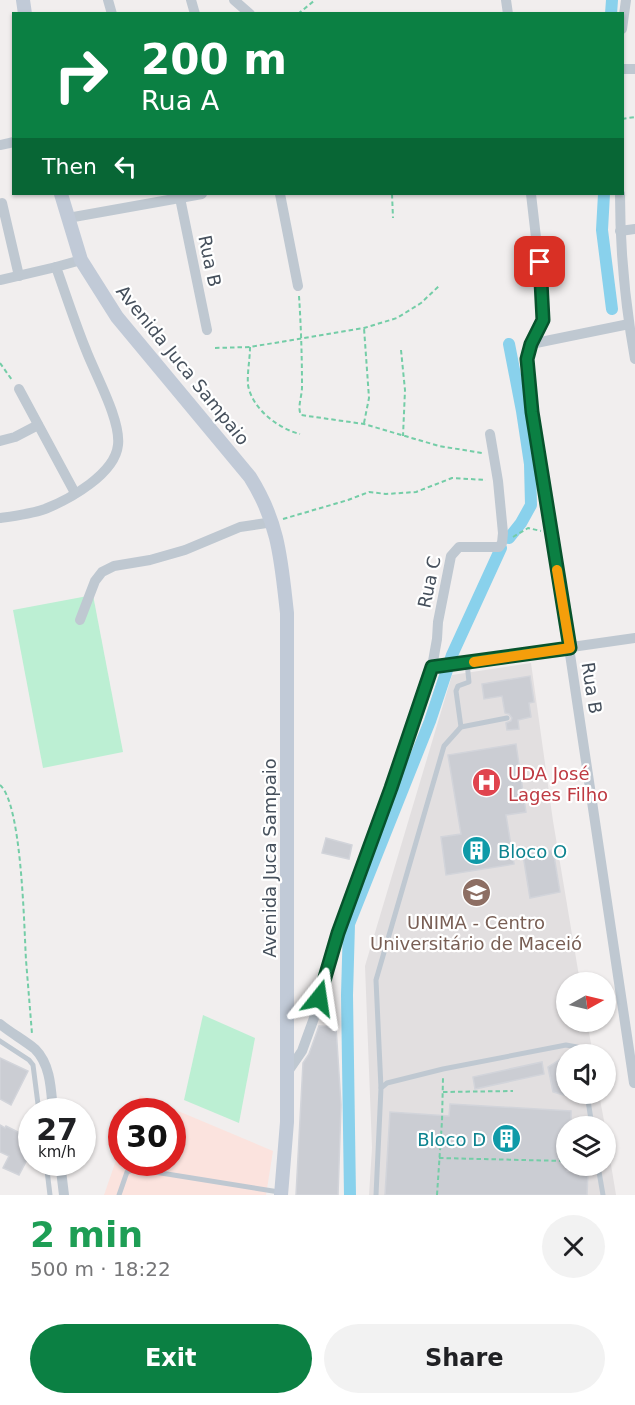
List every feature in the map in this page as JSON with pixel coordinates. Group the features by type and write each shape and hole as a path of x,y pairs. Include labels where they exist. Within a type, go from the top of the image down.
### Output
{"main road":[{"name":"Avenida Juca Sampaio","path":"61,195 81,260 117,317 250,477 263,498 273,522 279,546 287,613 287,1122 281,1194"}],"street":[{"path":"234,0 248,12"},
{"path":"68,218 196,195"},
{"path":"280,195 298,286"},
{"name":"Rua B","path":"531,195 544,308 543,320 531,344 527,359 532,412 570,648 634,1083"},
{"path":"620,195 620,231 631,310 629,324 635,359"},
{"name":"Rua B","path":"180,198 207,330"},
{"path":"2,203 19,276"},
{"path":"620,231 635,228"},
{"path":"2,280 81,260"},
{"path":"0,518 45,509 75,494 95,481 114,458 118,446 116,422 86,351 56,267"},
{"path":"531,344 629,324"},
{"path":"19,389 75,494"},
{"path":"0,441 15,437 38,425"},
{"path":"490,434 498,481"},
{"name":"Rua C","path":"436,667 438,622 453,552 459,547 499,547 504,538 498,481"},
{"path":"80,620 95,581 108,569 185,550 240,527 273,522"},
{"path":"287,1073 302,1051 314,1018 338,933 436,667 635,638"},
{"path":"0,1024 34,1048 41,1056 47,1070 51,1098"},
{"path":"62,1176 64,1195"}],"lane":[{"path":"461,727 456,691 458,686 469,682 462,664"},
{"path":"376,1195 381,1088 377,975 444,746 461,727 507,718"},
{"path":"0,1041 33,1065 37,1098"},
{"path":"381,1088 397,1079 556,1047"},
{"path":"119,1195 127,1172 136,1170 281,1194"},
{"path":"48,1176 50,1195"},
{"path":"600,1176 603,1195"}],"path":[{"path":"300,12 315,0"},
{"path":"392,195 393,218"},
{"path":"298,286 302,339 302,396 298,410 301,416 364,424 439,446 494,455"},
{"path":"215,348 250,347 302,339 397,318 421,303 439,286"},
{"path":"364,327 369,398 364,424"},
{"path":"250,347 248,385 255,403 270,418 300,434"},
{"path":"401,350 405,390 403,436"},
{"path":"0,363 19,389"},
{"path":"273,522 369,492 386,494 416,492 452,478 498,481"},
{"path":"528,528 537,530"},
{"path":"0,785 5,789 13,814 22,880 34,1048"},
{"path":"437,1195 443,1069"},
{"path":"443,1092 513,1091"},
{"path":"439,1158 556,1161"}],"shaded area":[{"name":"UNIMA - Centro Universitário de Maceió","path":"531,663 553,821 578,972 556,972 556,1032 589,1032 591,1044 556,1044 556,1104 601,1104 603,1116 556,1116 556,1176 613,1176 616,1195 369,1195 372,1148 365,966 452,675"},
{"path":"186,1114 273,1151 266,1195 104,1195 111,1176 186,1176"}],"green space":[{"path":"93,595 123,752 43,768 13,610"},
{"path":"203,1015 255,1038 239,1123 186,1101 184,1098"}],"building":[{"path":"530,676 534,702 529,703 531,717 518,720 519,729 507,730 506,723 512,718 505,713 502,696 484,699 482,684"},
{"path":"516,744 526,812 506,815 514,864 446,875 441,837 461,834 448,755"},
{"path":"326,838 352,845 349,859 322,853"},
{"path":"553,850 560,892 530,898 523,855"},
{"path":"319,1026 336,1027 341,1105 338,1195 296,1195 303,1063 309,1054"},
{"path":"0,1058 28,1071 11,1105 0,1099"},
{"path":"542,1062 544,1074 475,1089 473,1077"},
{"path":"556,1062 556,1093 553,1092 548,1067"},
{"path":"450,1104 571,1111 571,1116 556,1116 556,1176 588,1176 587,1195 385,1195 390,1112 449,1116"},
{"path":"0,1125 18,1132 18,1175 3,1168 9,1156 0,1152"}],"waterway":[{"path":"611,12 612,0"},
{"path":"604,195 602,230 612,309"},
{"path":"509,344 530,464 531,505 509,538"},
{"path":"350,1195 347,995 349,924 430,721 452,655 501,548"}],"slow traffic":[{"path":"474,662 570,648 557,570"}],"place":[{"name":"UDA José Lages Filho","path":"487,783"},
{"name":"Bloco O","path":"477,851"},
{"name":"UNIMA - Centro Universitário de Maceió","path":"476,893"},
{"name":"Bloco D","path":"507,1139"}],"route":[{"path":"319,998 338,933 432,667 570,648 528,376 527,359 531,344 543,320 543,280 540,262"}]}
